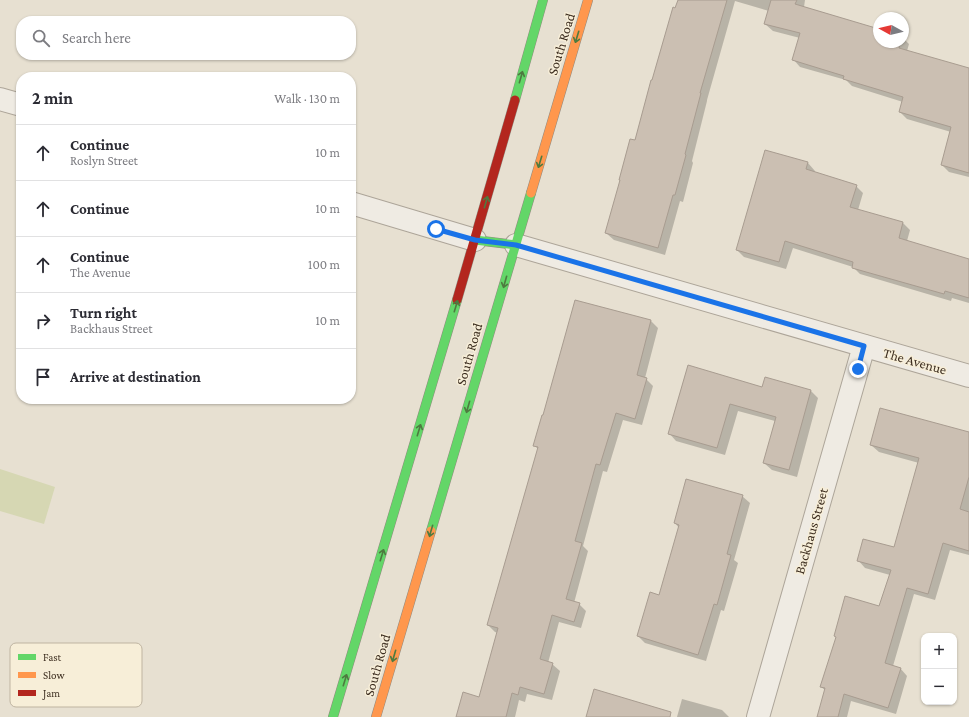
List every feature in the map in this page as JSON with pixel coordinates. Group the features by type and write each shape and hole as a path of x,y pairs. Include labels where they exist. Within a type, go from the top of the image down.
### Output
{"main road":[{"name":"South Road","path":"333,717 475,240 543,0"},
{"name":"South Road","path":"376,717 588,0"},
{"path":"475,240 516,245"}],"street":[{"path":"0,99 16,104"},
{"path":"356,204 475,240"},
{"name":"The Avenue","path":"516,245 969,376"},
{"name":"Backhaus Street","path":"758,717 864,346"}],"green space":[{"path":"0,469 55,487 44,524 0,511"}],"building":[{"path":"678,0 727,0 700,93 675,195 673,195 658,248 605,233 630,139 635,140 673,7 675,8"},
{"path":"771,0 797,0 795,4 873,27 873,48 899,48 969,68 969,173 941,165 951,127 899,112 903,97 843,79 844,76 792,60 800,33 764,24"},
{"path":"765,150 808,162 806,169 857,185 850,207 903,222 899,238 969,259 969,298 945,291 944,294 852,268 853,262 785,241 779,262 736,250"},
{"path":"575,300 651,320 637,375 647,378 635,419 616,413 600,465 596,464 575,541 582,543 566,599 580,603 574,622 552,615 540,659 553,663 544,694 520,687 518,695 512,693 506,717 456,717 463,692 479,697 498,628 487,625 538,447 533,446"},
{"path":"688,365 762,387 765,377 811,390 789,470 763,463 776,417 730,404 717,448 668,434"},
{"path":"880,408 969,432 969,477 960,509 969,512 969,551 943,543 928,594 907,588 885,663 901,668 888,708 844,694 838,717 817,717 825,688 820,687 836,637 834,636 845,596 879,606 891,570 857,561 863,539 894,547 919,458 870,445"},
{"path":"686,479 743,495 727,554 731,555 717,605 714,604 698,655 637,636 650,592 659,595 679,525 674,523"},
{"path":"594,689 671,712 670,717 586,717"}],"traffic: fast":[{"path":"515,100 543,0"},
{"path":"431,531 531,193"},
{"path":"475,240 516,245"},
{"path":"333,717 457,300"}],"traffic: slow":[{"path":"531,193 588,0"},
{"path":"376,717 431,531"}],"traffic: jam":[{"path":"457,300 515,100"}],"route":[{"path":"436,229 475,240 516,245 864,346 858,369"}]}
